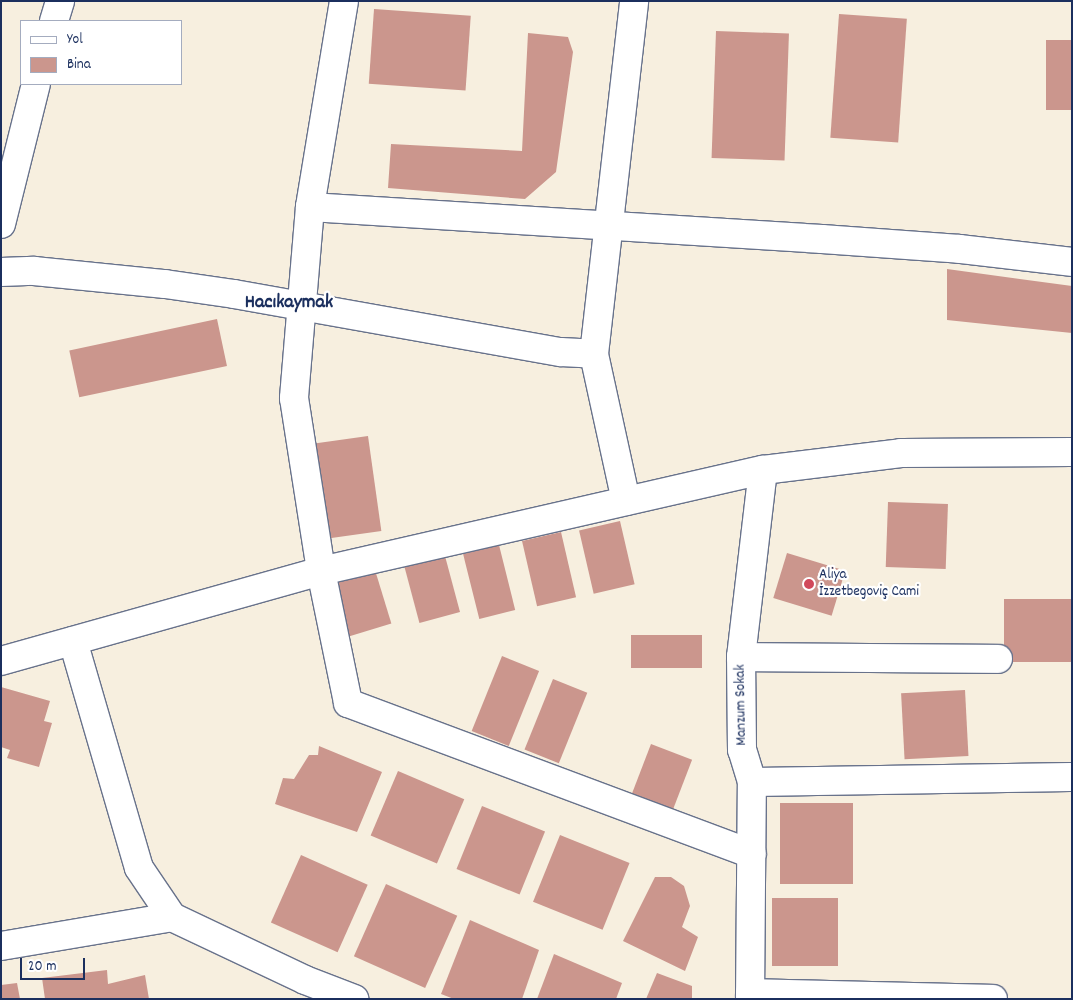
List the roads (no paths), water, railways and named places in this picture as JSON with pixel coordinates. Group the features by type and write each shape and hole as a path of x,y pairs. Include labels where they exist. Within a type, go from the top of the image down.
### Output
{"street":[{"path":"54,20 60,1"},
{"path":"344,1 310,207 300,307 294,398 321,571 348,703 752,854"},
{"path":"626,501 594,354 634,1"},
{"path":"1,224 36,85"},
{"path":"310,207 960,249 1072,262"},
{"path":"1,272 34,271 165,284 234,294 561,352 594,354"},
{"path":"1,661 321,571 763,470 901,453 1072,452"},
{"name":"Manzum Sokak","path":"750,996 752,782 742,750 742,657 763,470"},
{"path":"73,641 139,868 172,917 305,980 354,999"},
{"path":"742,657 998,659"},
{"path":"752,782 1072,777"},
{"path":"1,946 172,917"},
{"path":"750,996 993,999"}],"place":[{"name":"Aliya İzzetbegoviç Cami","path":"809,584"}],"district":[{"name":"Hacıkaymak","path":"289,303"}]}
